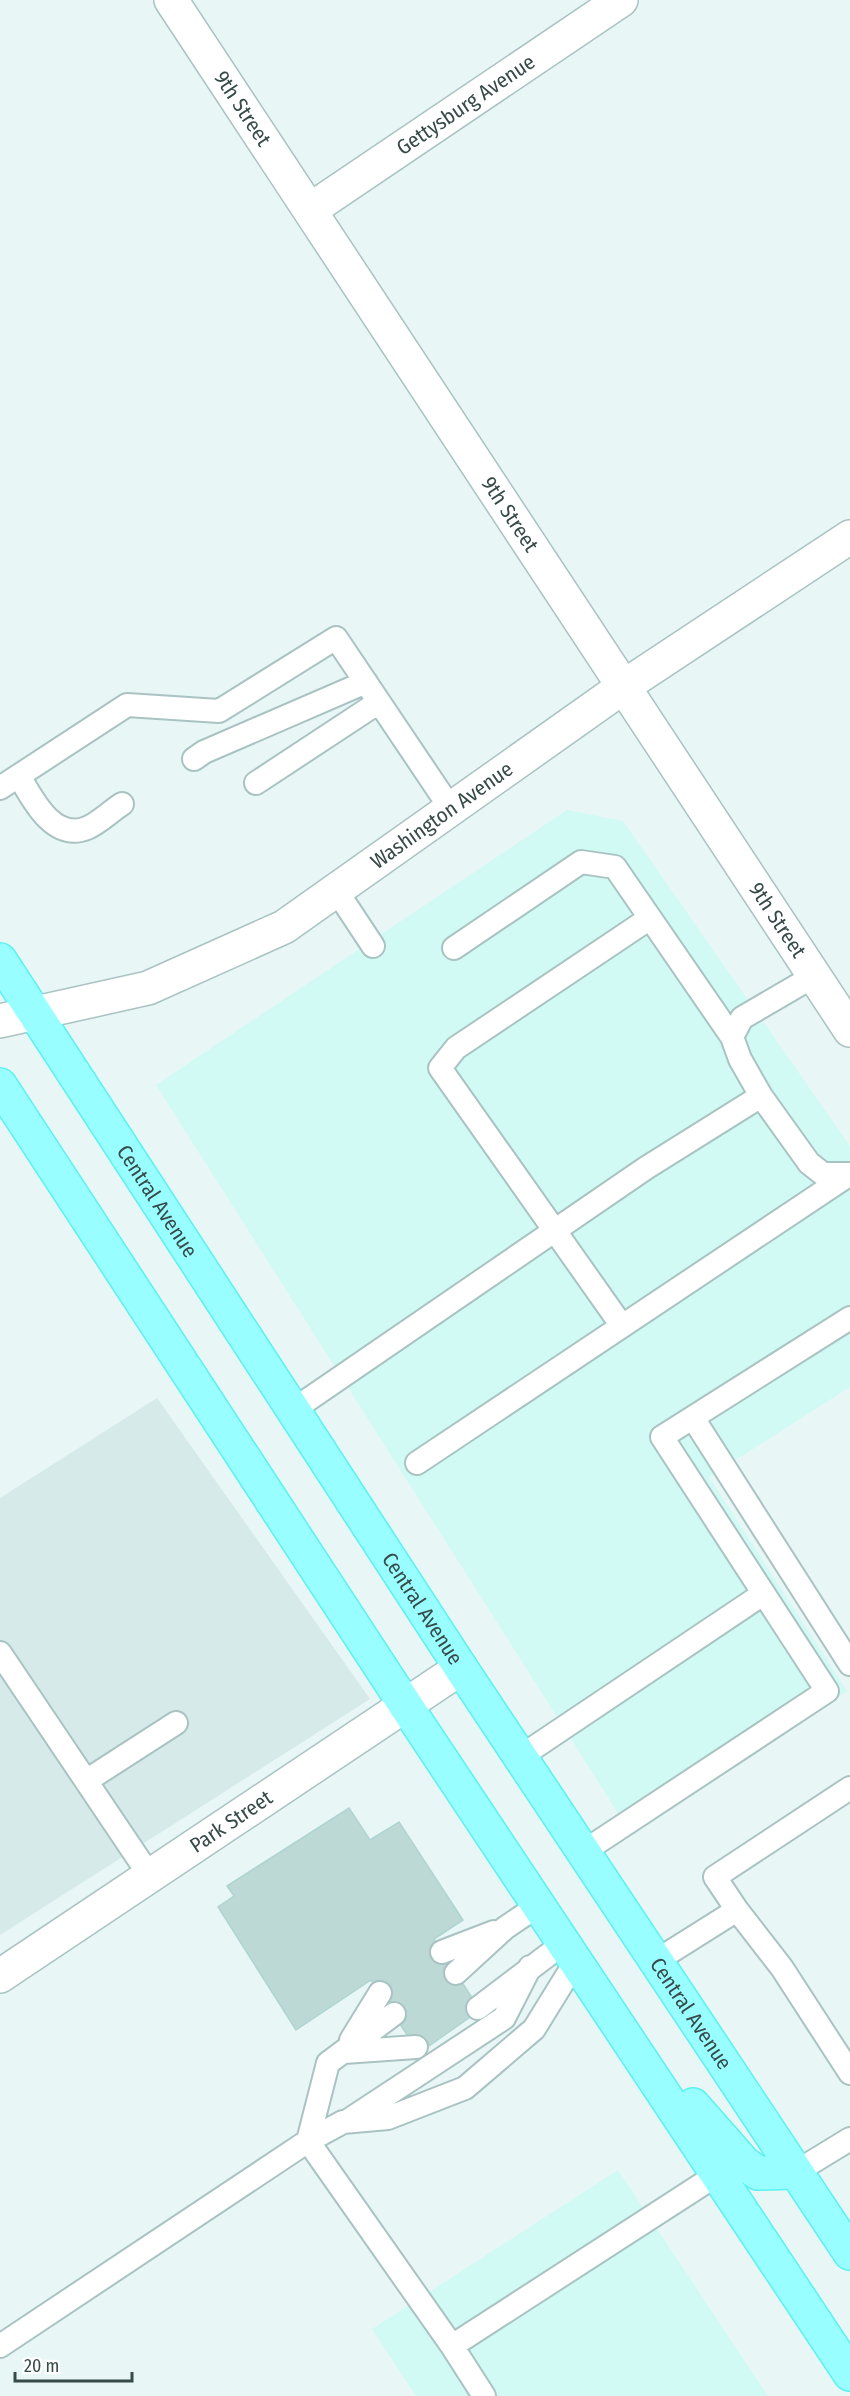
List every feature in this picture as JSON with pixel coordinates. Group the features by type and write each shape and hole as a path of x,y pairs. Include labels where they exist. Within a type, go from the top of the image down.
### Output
{"main road":[{"name":"Central Avenue","path":"0,960 461,1668 850,2253"},
{"path":"0,1085 406,1706 850,2374"},
{"path":"652,2078 680,2090 744,2163 758,2174 796,2172"}],"street":[{"name":"9th Street","path":"171,0 850,1030"},
{"name":"Gettysburg Avenue","path":"310,210 621,0"},
{"name":"Washington Avenue","path":"0,1021 36,1015 148,988 284,927 623,687 850,537"},
{"name":"Park Street","path":"0,1976 461,1668"}],"lane":[{"path":"122,804 86,828 71,830 54,823 41,813 9,782 127,705 219,711 336,638 451,809"},
{"path":"194,759 204,752 366,682"},
{"path":"256,783 379,702"},
{"path":"453,948 581,862 615,867 732,1037 740,1059 761,1096 809,1163 823,1174 850,1174"},
{"path":"336,890 373,946"},
{"path":"622,1326 440,1068 456,1048 651,918"},
{"path":"732,1037 742,1018 814,976"},
{"path":"293,1410 646,1168 761,1096"},
{"path":"417,1463 850,1174"},
{"path":"584,1852 827,1691 662,1437 850,1318"},
{"path":"693,1418 850,1664"},
{"path":"520,1757 763,1594"},
{"path":"0,1653 150,1876"},
{"path":"86,1781 176,1723"},
{"path":"850,1788 715,1877 737,1910 782,1968 850,2073"},
{"path":"456,1973 506,1928 539,1905"},
{"path":"656,1961 737,1910"},
{"path":"442,1952 506,1928"},
{"path":"474,2001 530,1967 570,1952"},
{"path":"348,2121 388,2118 465,2088 534,2029 570,1952"},
{"path":"0,2346 308,2141 348,2121 504,2018 530,1967"},
{"path":"344,2052 380,1993"},
{"path":"394,2014 328,2062 308,2141 452,2346 484,2396"},
{"path":"344,2052 411,2041"},
{"path":"796,2172 850,2139"},
{"path":"452,2346 718,2174"}],"shaded area":[{"path":"567,810 623,821 850,1146 850,1387 709,1477 847,1691 632,1835 156,1085"},
{"path":"157,1398 370,1699 0,1935 0,1498"},
{"path":"618,2170 768,2396 416,2396 372,2329"}],"building":[{"path":"349,1808 370,1840 399,1822 463,1920 434,1939 480,2010 419,2053 371,1980 296,2030 218,1907 234,1896 227,1886"}]}
